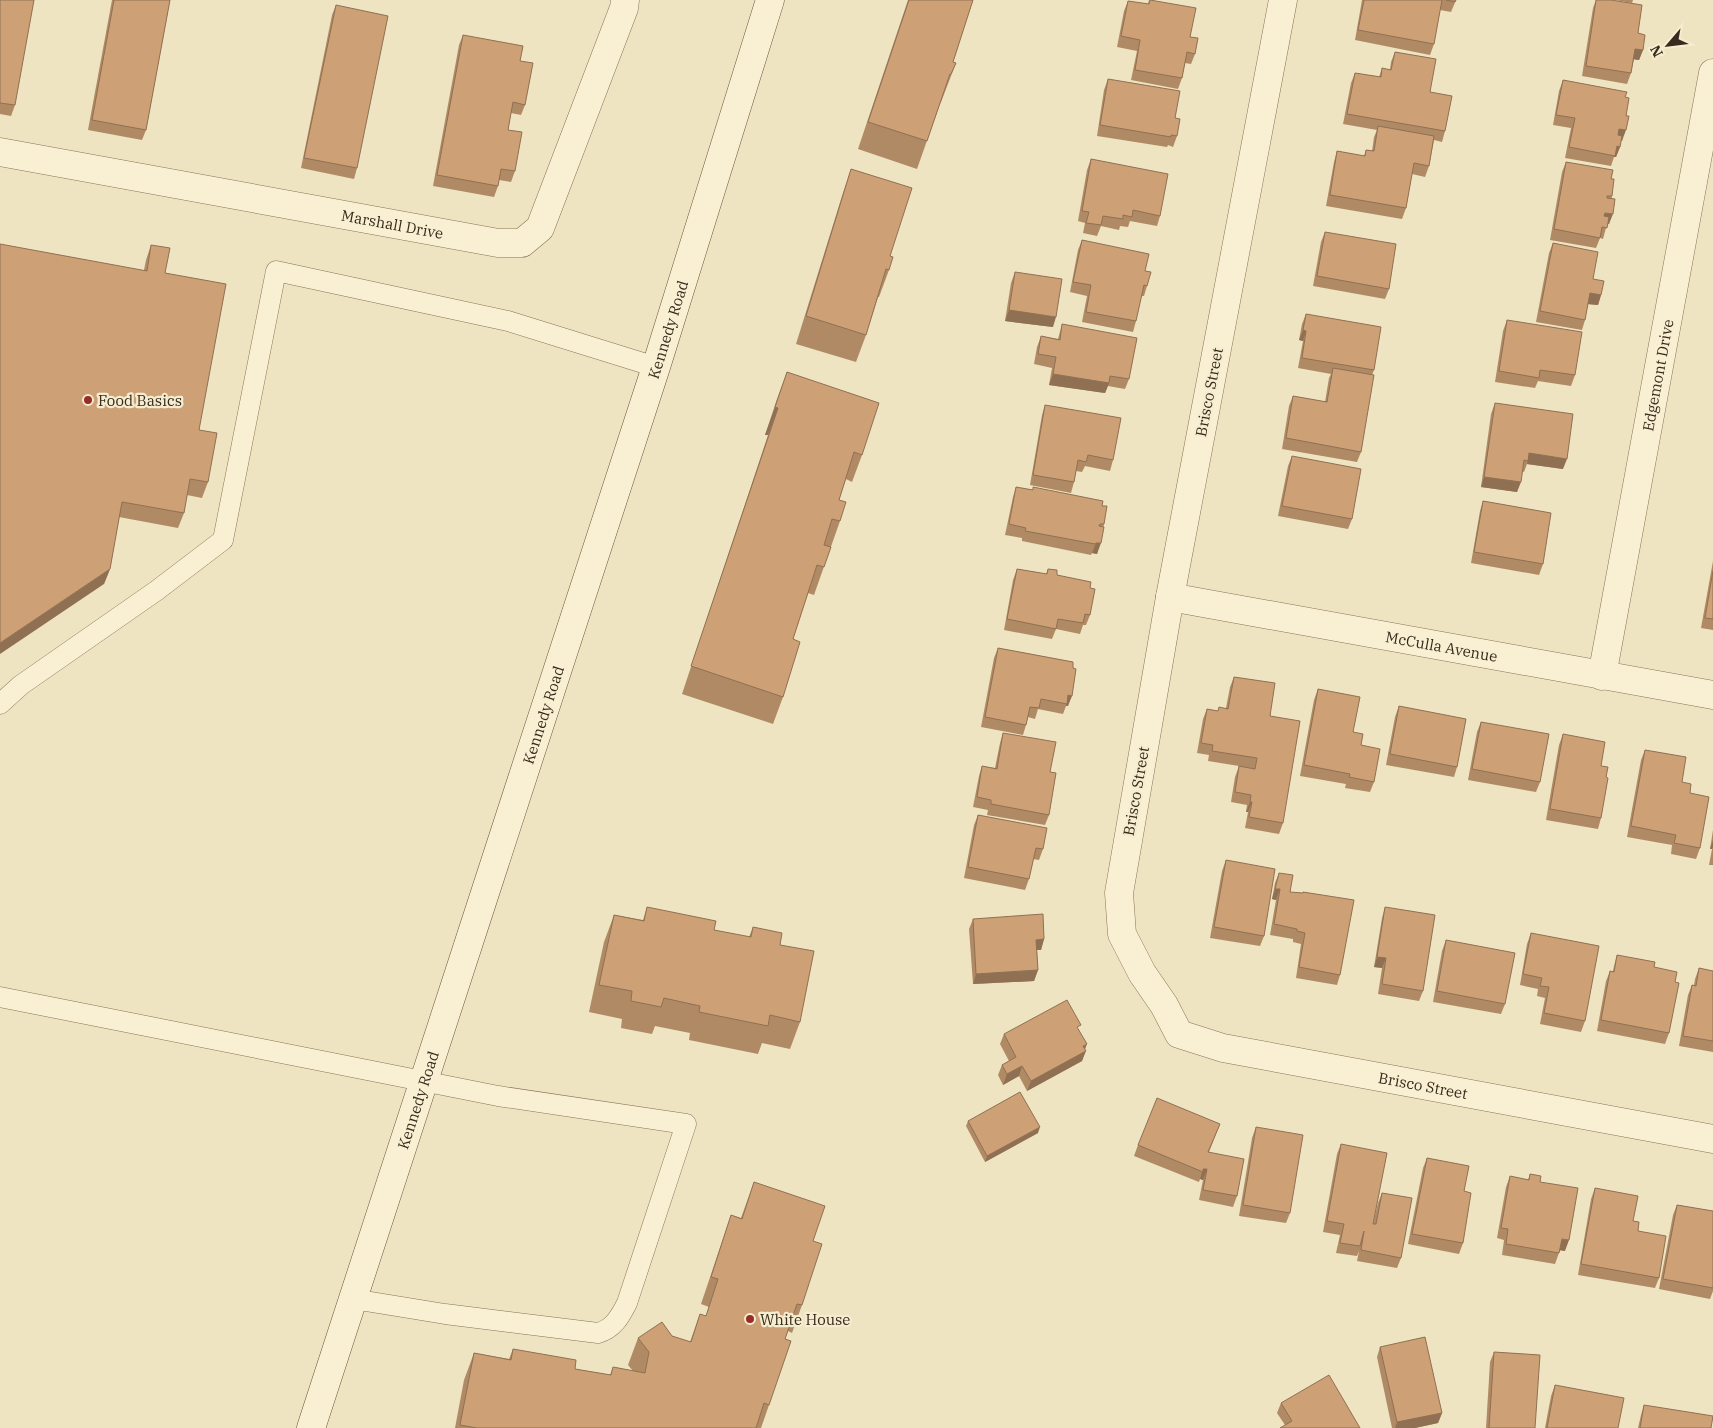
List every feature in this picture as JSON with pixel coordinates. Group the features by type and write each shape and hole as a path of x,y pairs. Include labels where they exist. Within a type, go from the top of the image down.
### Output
{"street":[{"name":"Marshall Drive","path":"0,152 498,243 522,243 540,228 624,8 625,0"},
{"name":"Kennedy Road","path":"311,1428 656,366 770,0"},
{"name":"Brisco Street","path":"1283,0 1170,597 1119,893 1122,934 1142,973 1164,1005 1179,1034 1223,1048 1713,1138"},
{"name":"Edgemont Drive","path":"1602,676 1713,73"},
{"name":"McCulla Avenue","path":"1170,597 1713,695"}],"lane":[{"path":"0,704 20,685 156,591 223,540 276,271 508,322 656,366"},
{"path":"0,997 498,1096 686,1124 627,1303 613,1325 606,1331 598,1333 446,1314 353,1299"}],"building":[{"path":"0,0 34,0 15,105 0,103"},
{"path":"114,0 170,0 146,130 92,120"},
{"path":"909,0 973,0 953,62 956,63 950,74 927,141 868,122"},
{"path":"1150,0 1196,8 1190,37 1198,38 1195,54 1187,52 1182,78 1135,70 1140,40 1121,36 1128,1 1149,4"},
{"path":"1364,0 1442,0 1434,44 1358,30"},
{"path":"1596,0 1611,0 1642,5 1638,33 1645,35 1643,50 1635,49 1631,73 1586,66"},
{"path":"336,5 388,16 357,168 304,158"},
{"path":"463,35 523,46 520,61 533,63 525,105 513,102 508,130 522,132 515,171 501,169 498,186 437,175"},
{"path":"1395,52 1436,59 1430,92 1452,96 1445,131 1347,114 1355,73 1381,77 1382,68 1391,70"},
{"path":"1108,79 1180,91 1175,118 1180,119 1177,136 1171,135 1171,137 1100,125"},
{"path":"1563,80 1627,92 1625,97 1629,98 1626,116 1629,116 1626,130 1619,129 1618,135 1622,136 1620,147 1617,146 1615,156 1569,147 1575,118 1556,115"},
{"path":"1378,126 1434,136 1429,166 1414,163 1406,208 1330,195 1337,151 1365,156 1366,150 1374,151"},
{"path":"1091,159 1168,174 1160,216 1133,210 1132,217 1123,215 1123,219 1103,216 1101,225 1086,223 1089,212 1082,211"},
{"path":"1566,162 1613,170 1611,179 1614,179 1612,196 1607,196 1607,198 1615,199 1613,214 1605,213 1604,216 1609,217 1607,228 1602,227 1600,238 1554,229"},
{"path":"851,169 912,188 890,256 893,257 889,270 886,269 866,335 806,316"},
{"path":"1325,232 1396,244 1389,289 1317,276"},
{"path":"1082,240 1149,254 1145,271 1151,272 1147,286 1144,285 1136,321 1086,312 1091,285 1073,282"},
{"path":"1553,243 1598,252 1593,279 1604,281 1601,295 1590,293 1585,320 1540,311"},
{"path":"0,244 147,271 151,245 170,248 165,273 226,284 199,430 217,433 208,482 190,479 184,513 122,502 110,569 0,643"},
{"path":"1015,272 1062,279 1056,317 1009,310"},
{"path":"1306,314 1381,327 1374,370 1302,358 1306,331 1303,330"},
{"path":"1507,320 1582,332 1575,375 1540,370 1539,378 1499,371"},
{"path":"1062,324 1137,338 1129,379 1110,376 1109,383 1053,374 1056,357 1038,354 1041,336 1060,340"},
{"path":"1333,368 1374,375 1361,452 1286,438 1293,396 1327,402"},
{"path":"787,372 879,403 862,455 854,452 839,500 846,502 840,521 832,519 824,545 831,547 824,567 817,565 793,639 800,642 783,697 691,666 778,408 775,407"},
{"path":"1495,403 1573,414 1567,459 1529,453 1528,461 1524,460 1521,482 1484,477"},
{"path":"1045,405 1121,418 1113,460 1088,455 1086,462 1078,460 1074,482 1033,475"},
{"path":"1292,456 1361,469 1352,519 1282,506"},
{"path":"1016,487 1033,490 1033,487 1103,501 1102,506 1107,506 1104,524 1099,526 1104,527 1101,543 1095,544 1025,531 1026,528 1009,524"},
{"path":"1483,501 1551,513 1543,564 1474,552"},
{"path":"1017,569 1047,574 1048,569 1057,570 1057,575 1091,582 1090,588 1095,589 1090,615 1085,614 1083,623 1058,619 1056,629 1007,619"},
{"path":"1713,571 1713,619 1705,618"},
{"path":"998,648 1073,662 1073,668 1076,669 1072,696 1068,695 1067,704 1041,699 1039,708 1030,707 1026,725 985,717"},
{"path":"1234,677 1275,683 1270,716 1300,721 1283,823 1249,817 1252,802 1250,802 1251,795 1235,792 1239,766 1255,769 1257,758 1212,751 1213,745 1201,743 1207,709 1218,711 1219,707 1228,709"},
{"path":"1318,689 1360,697 1353,732 1363,734 1361,745 1380,749 1374,782 1349,777 1350,774 1304,765"},
{"path":"1399,706 1466,719 1457,767 1390,754"},
{"path":"1481,722 1549,734 1540,782 1472,769"},
{"path":"1003,733 1056,742 1050,772 1056,773 1049,815 991,804 991,800 977,797 982,766 997,769"},
{"path":"1563,734 1605,742 1601,766 1608,767 1606,777 1608,778 1601,818 1550,809"},
{"path":"1645,750 1686,757 1682,782 1691,784 1690,793 1709,797 1700,848 1674,843 1676,835 1631,826"},
{"path":"978,815 1047,828 1043,849 1036,848 1029,879 968,867"},
{"path":"1226,860 1275,869 1264,936 1214,927"},
{"path":"1279,873 1293,875 1290,892 1303,892 1354,900 1340,975 1299,967 1305,933 1297,931 1297,929 1274,924 1280,889 1275,889"},
{"path":"647,907 716,921 714,930 751,937 753,927 782,933 780,945 814,951 800,1022 770,1015 768,1026 699,1012 700,1006 664,998 661,1007 631,1001 632,991 599,985 614,915 644,921"},
{"path":"1385,907 1435,915 1423,991 1382,984 1386,958 1377,957"},
{"path":"1043,914 1044,939 1036,940 1038,970 976,974 973,919"},
{"path":"1531,933 1599,946 1585,1021 1544,1013 1549,987 1540,986 1542,978 1523,974"},
{"path":"1446,940 1515,953 1505,1004 1437,991"},
{"path":"1617,955 1655,962 1654,967 1677,972 1675,982 1679,983 1669,1033 1601,1020 1610,971 1614,972"},
{"path":"1699,968 1713,971 1713,1041 1683,1036 1692,985 1696,986"},
{"path":"1067,1000 1081,1025 1077,1027 1087,1044 1083,1046 1086,1051 1031,1081 1022,1066 1007,1074 1002,1065 1016,1057 1004,1034"},
{"path":"1020,1092 1040,1127 987,1156 968,1121"},
{"path":"1157,1098 1220,1124 1208,1152 1244,1159 1237,1196 1203,1190 1207,1169 1203,1169 1203,1172 1138,1145"},
{"path":"1256,1127 1303,1135 1290,1213 1243,1205"},
{"path":"1341,1144 1387,1153 1373,1224 1376,1224 1382,1193 1412,1198 1401,1258 1361,1250 1364,1231 1360,1246 1340,1243 1344,1224 1327,1221"},
{"path":"1427,1158 1469,1166 1464,1191 1471,1193 1463,1243 1412,1234"},
{"path":"1530,1174 1541,1176 1540,1182 1578,1188 1569,1240 1562,1239 1559,1253 1506,1244 1508,1229 1501,1228 1510,1176 1529,1180"},
{"name":"White House","path":"754,1182 825,1206 813,1241 822,1244 802,1305 797,1304 785,1339 791,1341 769,1405 764,1403 756,1428 477,1428 460,1425 474,1353 511,1360 513,1349 576,1360 575,1369 611,1375 613,1367 645,1373 649,1352 638,1338 662,1322 672,1336 691,1342 700,1314 706,1316 718,1279 711,1277 731,1215 742,1219"},
{"path":"1595,1188 1638,1196 1633,1221 1639,1222 1638,1231 1666,1236 1659,1278 1581,1264"},
{"path":"1677,1205 1713,1211 1713,1288 1663,1279"},
{"path":"1425,1337 1442,1413 1397,1422 1380,1347"},
{"path":"1494,1352 1540,1355 1535,1428 1489,1428"},
{"path":"1329,1375 1360,1428 1280,1428 1292,1421 1281,1403"},
{"path":"1555,1385 1624,1398 1618,1428 1547,1428"},
{"path":"1644,1405 1713,1416 1711,1428 1640,1428"}],"place":[{"name":"Food Basics","path":"88,400"},
{"name":"White House","path":"750,1319"}]}
